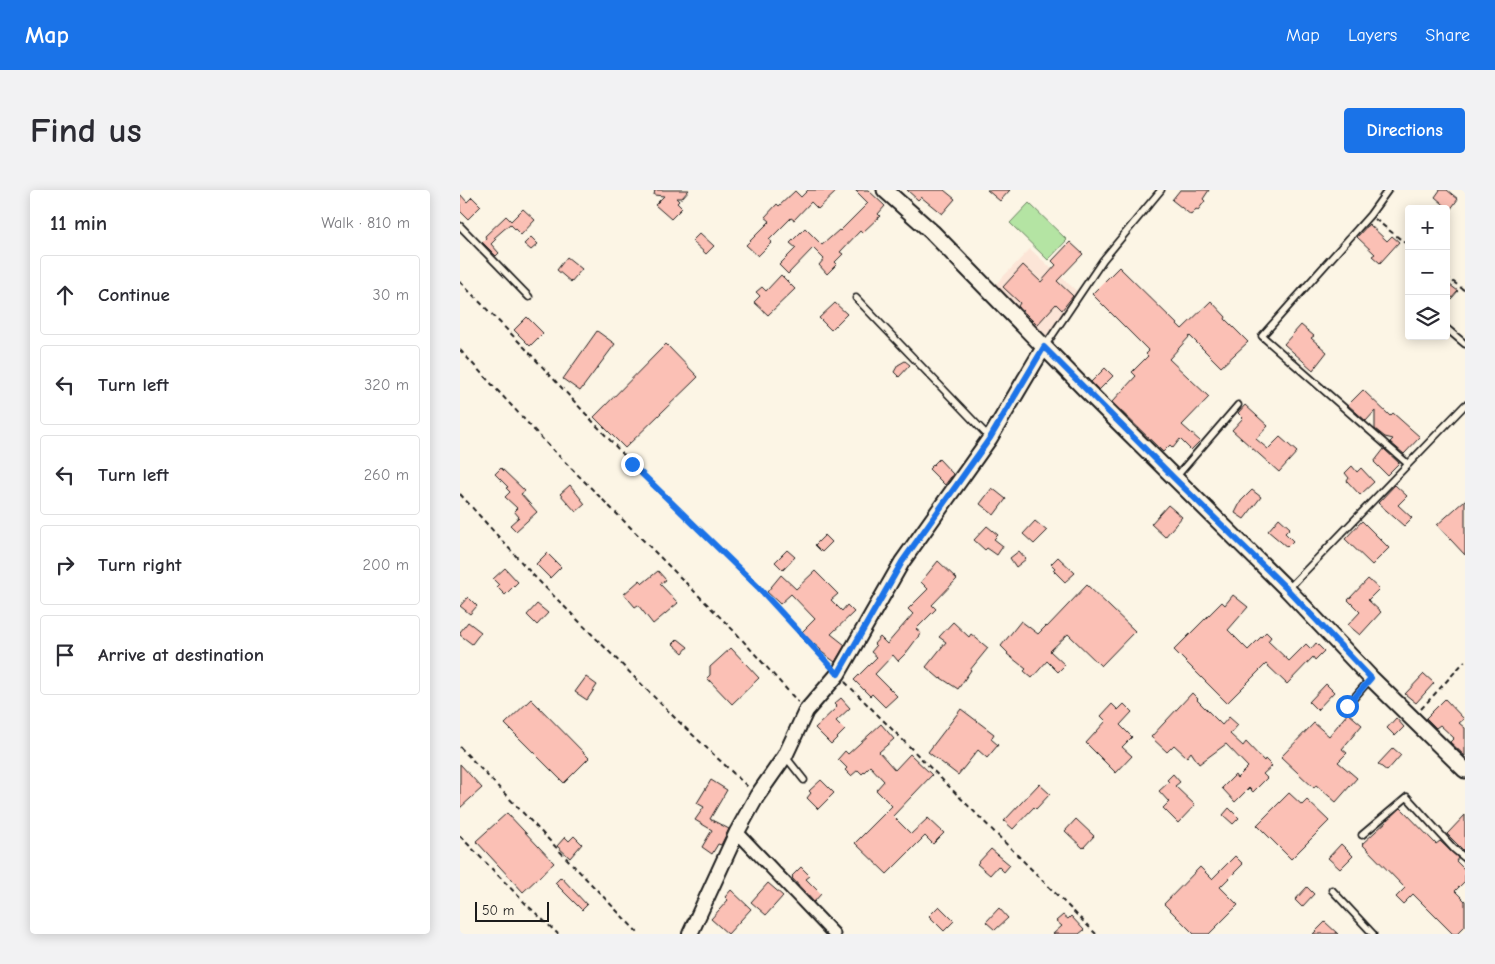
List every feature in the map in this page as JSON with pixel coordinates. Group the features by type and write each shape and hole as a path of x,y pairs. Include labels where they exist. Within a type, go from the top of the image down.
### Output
{"main road":[{"path":"885,190 932,232 1174,478 1287,589 1371,678 1465,770"}],"street":[{"path":"690,934 737,832 757,796 785,756 806,711 838,674 902,562 990,438 1044,347"},
{"path":"737,832 834,934"}],"lane":[{"path":"1044,347 1102,260 1161,190"},
{"path":"1388,190 1370,215 1262,336 1408,464"},
{"path":"460,226 528,297"},
{"path":"856,298 990,438"},
{"path":"1450,331 1465,344"},
{"path":"1174,478 1193,459 1238,405"},
{"path":"1287,589 1465,405"},
{"path":"1347,706 1371,678"},
{"path":"785,756 804,780"},
{"path":"1362,835 1407,797 1465,858"},
{"path":"1332,890 1373,934"}],"path":[{"path":"1370,215 1405,243"},
{"path":"1450,279 1465,291"},
{"path":"460,282 525,348 632,464 758,587 838,674 1096,934"},
{"path":"460,350 548,444 736,633 806,711"},
{"path":"460,494 533,575 677,720 757,796"},
{"path":"1412,718 1465,661"},
{"path":"460,747 639,934"},
{"path":"460,836 558,934"}],"shaded area":[{"path":"1030,249 1080,294 1045,338 993,287"}],"green space":[{"path":"1029,203 1067,240 1048,260 1010,223"}],"building":[{"path":"655,190 689,190 682,198 676,198 679,201 677,203 682,208 671,219 655,205 664,196 654,195"},
{"path":"808,190 838,190 818,209 811,202 794,220 791,218 769,240 772,242 758,256 746,245 770,221 765,217 777,204 779,206 795,191 801,197"},
{"path":"855,190 868,190 885,206 878,214 880,216 862,233 860,231 840,252 843,254 835,262 837,264 827,274 819,265 824,259 813,248 788,274 779,265 796,248 790,243 805,228 822,245 840,231 868,203"},
{"path":"907,190 944,190 955,199 942,214 921,197 918,200"},
{"path":"987,190 1010,190 1000,201"},
{"path":"1180,190 1209,190 1203,199 1205,201 1191,215 1172,200"},
{"path":"1440,190 1447,190 1458,199 1450,210 1450,205 1444,205 1435,197"},
{"path":"460,194 467,202 472,197 481,206 468,219 460,211"},
{"path":"523,209 535,220 521,235 510,224 494,238 496,239 491,244 499,253 496,256 482,242 486,238 485,236 506,216 511,221"},
{"path":"1369,224 1387,241 1392,236 1399,242 1380,263 1372,256 1375,254 1357,237"},
{"path":"700,233 714,246 706,254 692,241"},
{"path":"531,237 538,244 531,250 524,244"},
{"path":"1070,242 1083,254 1057,281 1073,296 1062,310 1056,304 1037,325 1018,306 1020,303 1003,287 1023,265 1041,282 1056,265 1052,261"},
{"path":"567,257 582,269 571,282 557,270"},
{"path":"1119,267 1182,329 1211,301 1226,317 1225,319 1248,342 1221,367 1190,336 1169,359 1209,397 1182,425 1200,441 1191,450 1180,439 1173,448 1170,445 1163,452 1112,402 1136,376 1132,372 1148,356 1146,354 1149,351 1092,294"},
{"path":"781,275 795,289 768,315 754,302 760,296 756,292 762,287 766,291"},
{"path":"1450,285 1458,291 1450,298"},
{"path":"835,303 847,314 831,330 819,318"},
{"path":"527,317 543,333 530,346 514,330"},
{"path":"1301,325 1314,336 1311,338 1327,352 1313,370 1284,344"},
{"path":"597,331 615,344 580,391 563,379"},
{"path":"666,344 698,377 625,448 594,417"},
{"path":"905,361 910,365 899,377 894,372 898,365"},
{"path":"1105,368 1113,376 1099,390 1091,382"},
{"path":"1363,390 1390,416 1393,413 1420,437 1404,454 1390,442 1393,439 1385,437 1375,429 1375,411 1366,421 1348,405"},
{"path":"1245,405 1268,426 1256,439 1268,449 1280,437 1297,452 1279,472 1232,430 1243,418 1238,413"},
{"path":"1384,449 1399,463 1387,475 1374,462"},
{"path":"939,459 953,474 945,485 929,469"},
{"path":"1352,466 1357,472 1361,468 1374,482 1360,495 1347,481 1349,478 1345,473"},
{"path":"501,468 525,491 521,494 537,512 516,531 510,525 519,517 514,511 517,508 505,497 510,492 506,488 508,487 495,474"},
{"path":"570,485 585,504 576,512 560,494"},
{"path":"1395,485 1407,496 1398,505 1412,518 1404,526 1378,503"},
{"path":"992,488 1006,499 994,515 980,504"},
{"path":"1252,490 1261,497 1244,519 1235,513 1241,501"},
{"path":"1465,500 1465,555 1437,525"},
{"path":"1168,505 1182,517 1165,537 1151,524"},
{"path":"1279,518 1290,528 1285,533 1293,541 1287,547 1268,531"},
{"path":"1035,521 1047,531 1034,544 1023,534"},
{"path":"1362,521 1389,548 1372,565 1345,539"},
{"path":"987,526 998,535 994,539 1003,546 997,555 987,548 985,550 974,540"},
{"path":"825,535 832,542 822,552 815,545"},
{"path":"787,550 795,557 783,570 775,562"},
{"path":"1019,551 1026,559 1016,567 1010,558"},
{"path":"547,553 561,567 550,578 536,564"},
{"path":"1058,557 1075,573 1065,582 1053,570 1055,568 1051,564"},
{"path":"938,561 957,579 932,605 936,609 916,629 921,633 906,653 898,661 893,655 875,674 897,696 885,707 872,694 870,696 854,680 877,657 871,652 876,646 874,644 880,637 887,644 913,614 908,609 928,589 921,582"},
{"path":"505,568 518,582 505,595 497,587 499,585 493,579"},
{"path":"658,571 666,580 660,584 678,603 653,624 638,605 635,607 624,594 640,580 643,583"},
{"path":"815,571 838,594 831,600 842,611 847,605 854,612 831,634 845,645 835,662 801,633 815,619 791,594 780,604 767,592 781,575 796,589"},
{"path":"1368,579 1379,589 1368,600 1381,612 1360,635 1348,625 1360,612 1348,600"},
{"path":"1087,585 1135,631 1101,666 1068,634 1050,651 1065,665 1058,672 1047,661 1032,678 1024,671 1026,669 1007,654 1001,646 1021,621 1038,634"},
{"path":"1233,595 1248,607 1228,630 1248,650 1266,632 1271,637 1268,641 1289,661 1306,644 1311,649 1316,643 1324,651 1315,660 1313,657 1287,684 1266,664 1227,703 1174,650 1222,602 1225,605"},
{"path":"468,597 477,606 470,614 460,606"},
{"path":"537,604 548,613 537,625 527,615"},
{"path":"468,622 481,632 472,644 460,635 460,632"},
{"path":"953,622 969,637 971,634 988,648 970,670 958,689 940,679 926,667 946,642 939,637"},
{"path":"678,639 688,647 683,653 673,644"},
{"path":"731,648 759,678 732,704 707,678 710,675 710,667"},
{"path":"1424,674 1434,683 1416,703 1405,694"},
{"path":"586,677 597,685 587,700 575,692"},
{"path":"1326,684 1334,692 1317,710 1309,702"},
{"path":"1192,693 1222,725 1229,717 1238,725 1230,734 1243,746 1246,742 1264,761 1265,759 1272,766 1263,774 1267,778 1253,792 1249,788 1235,802 1222,788 1235,775 1237,778 1248,767 1226,744 1199,764 1191,752 1187,757 1174,745 1167,752 1151,737"},
{"path":"841,698 850,708 836,721 845,730 831,744 815,728 837,707 834,704"},
{"path":"531,699 589,758 564,783 505,724"},
{"path":"1445,699 1464,719 1459,723 1465,728 1465,756 1450,742 1454,738 1440,725 1436,728 1426,718"},
{"path":"1112,704 1118,710 1124,704 1132,712 1120,725 1132,737 1122,747 1132,756 1116,773 1086,743 1106,721 1101,716"},
{"path":"961,709 994,734 991,739 998,745 987,758 978,750 958,775 928,752"},
{"path":"1348,713 1362,725 1342,749 1347,753 1338,762 1357,778 1336,802 1316,785 1314,788 1281,757 1314,723 1329,736"},
{"path":"1396,718 1404,727 1395,736 1387,728"},
{"path":"881,724 894,739 879,752 895,770 910,754 932,775 893,816 911,834 928,818 944,833 933,844 925,836 887,874 855,843 892,806 876,790 884,781 870,766 862,774 858,770 851,776 845,770 847,768 838,759 845,751 848,754"},
{"path":"1393,748 1401,755 1387,771 1378,764"},
{"path":"460,764 482,788 460,808"},
{"path":"1173,774 1180,782 1175,786 1195,805 1178,823 1163,808 1169,802 1159,791 1169,782 1167,780"},
{"path":"711,780 727,790 710,819 729,829 721,845 718,844 712,854 702,847 712,830 695,820 704,807 697,803"},
{"path":"821,780 834,793 818,809 807,798 811,793 809,791"},
{"path":"1039,784 1050,794 1036,809 1034,807 1013,829 1004,821"},
{"path":"1289,793 1302,805 1307,800 1329,821 1291,859 1257,825"},
{"path":"1229,808 1239,818 1233,824 1223,815"},
{"path":"1401,808 1436,844 1440,841 1458,858 1456,861 1465,870 1465,881 1455,891 1465,901 1465,926 1457,934 1453,934 1413,894 1403,904 1396,897 1405,888 1362,844"},
{"path":"507,813 554,863 523,892 476,841"},
{"path":"1465,815 1465,851 1464,851 1447,834"},
{"path":"1076,819 1094,836 1083,848 1065,831"},
{"path":"574,836 582,844 570,858 557,846 565,837 569,841"},
{"path":"1341,844 1353,856 1340,869 1328,858"},
{"path":"991,849 1010,865 1004,872 998,866 990,875 977,864"},
{"path":"1235,856 1243,864 1220,887 1238,905 1209,934 1194,934 1164,904 1200,867 1212,879"},
{"path":"801,867 810,876 806,879 821,894 814,902 792,878"},
{"path":"561,877 587,905 582,910 555,883"},
{"path":"768,883 783,896 766,915 751,902"},
{"path":"1307,887 1314,894 1302,907 1295,900"},
{"path":"731,890 751,909 728,934 711,919 728,900 725,897"},
{"path":"939,906 954,921 944,931 929,916"},
{"path":"999,908 1008,918 995,930 986,922"},
{"path":"1063,915 1068,919 1071,916 1084,930 1079,934 1053,934 1062,926 1056,921"},
{"path":"1325,922 1338,934 1313,934"}],"route":[{"path":"632,464 758,587 838,674 902,562 990,438 1044,347 1287,589 1371,678 1347,706"}]}
